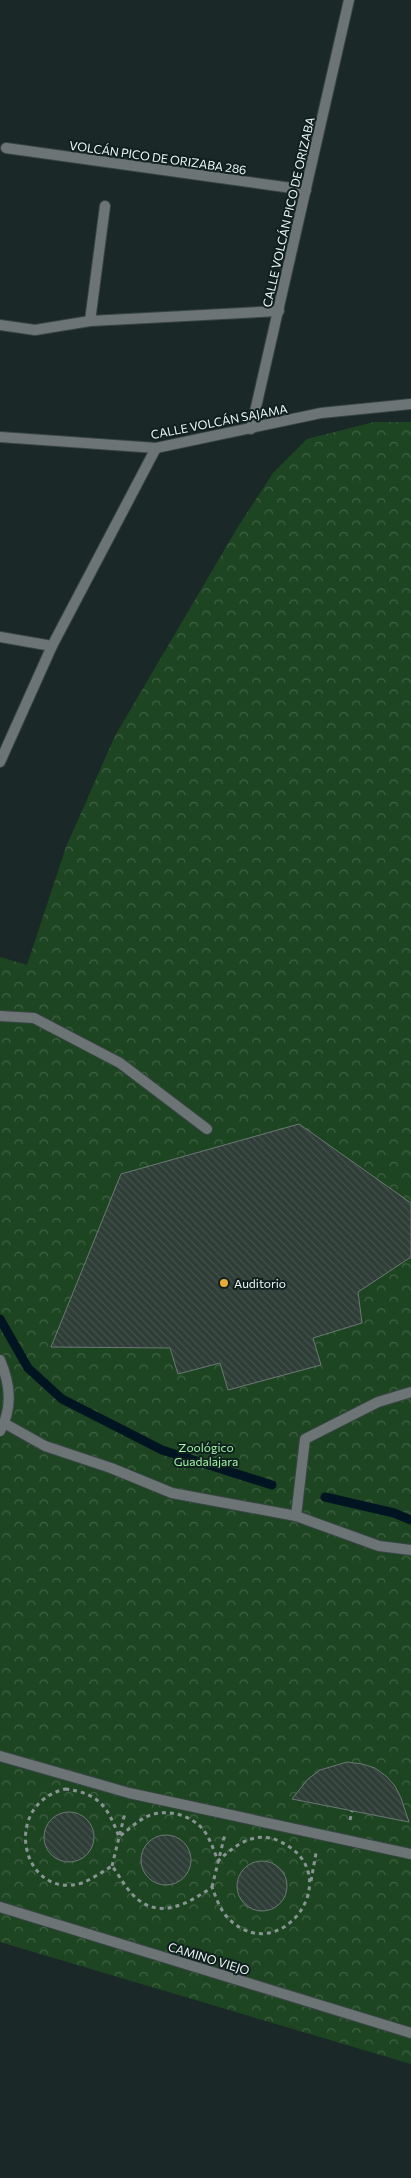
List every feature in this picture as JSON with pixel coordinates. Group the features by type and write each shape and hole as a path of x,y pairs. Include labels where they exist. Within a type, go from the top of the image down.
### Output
{"street":[{"name":"CALLE VOLCÁN PICO DE ORIZABA","path":"251,430 349,0"},
{"name":"VOLCÁN PICO DE ORIZABA 286","path":"6,148 306,190"},
{"path":"90,321 105,206"},
{"path":"0,325 35,330 90,321 278,311"},
{"name":"CALLE VOLCÁN SAJAMA","path":"0,437 156,448 251,430 321,413 411,404"},
{"path":"0,762 52,646 156,448"},
{"path":"0,637 52,646"},
{"path":"0,1016 34,1018 120,1062 207,1129"},
{"path":"0,1360 7,1377 10,1400 2,1427 45,1446 111,1468 172,1493 296,1516 379,1546 411,1550"},
{"path":"296,1516 305,1440 378,1402 411,1392"},
{"path":"0,1756 129,1793 411,1854"},
{"name":"CAMINO VIEJO","path":"0,1907 411,2033"}],"path":[{"path":"27,1812 38,1800 50,1792 65,1789 81,1791 95,1797 106,1808 119,1837"},
{"path":"119,1837 149,1816 164,1812 179,1814 193,1820 204,1831 218,1861"},
{"path":"21,1844 26,1859 35,1872 49,1881 65,1885 81,1883 112,1866 123,1822"},
{"path":"21,1828 21,1836"},
{"path":"223,1843 212,1887 220,1908 230,1920 244,1929 259,1933 276,1931 290,1924 301,1913 308,1900 320,1835"},
{"path":"218,1861 232,1848 245,1840 260,1837 275,1839 289,1845 300,1856 308,1869 310,1884"},
{"path":"112,1866 134,1896 148,1905 163,1908 180,1907 212,1887"}],"green space":[{"name":"Zoológico Guadalajara","path":"374,422 411,422 411,2064 0,1942 0,957 27,965 66,847 115,736 236,530 273,473 307,439"}],"building":[{"name":"Auditorio","path":"299,1124 411,1203 411,1257 358,1292 362,1323 313,1338 321,1365 228,1390 220,1363 178,1374 170,1348 51,1347 121,1174"},
{"path":"347,1762 375,1768 386,1776 395,1786 401,1798 409,1822 292,1799 308,1779 320,1770"},
{"path":"69,1812 87,1819 94,1837 87,1855 69,1862 51,1855 44,1837 51,1819"},
{"path":"166,1835 184,1842 191,1860 184,1878 166,1885 148,1878 141,1860 148,1842"},
{"path":"262,1861 280,1868 287,1886 280,1904 262,1911 244,1904 237,1886 244,1868"}],"waterway":[{"path":"0,1319 28,1368 62,1399 162,1450 272,1485"},
{"path":"325,1497 394,1513 411,1520"}],"place":[{"name":"Auditorio","path":"224,1283"}]}
